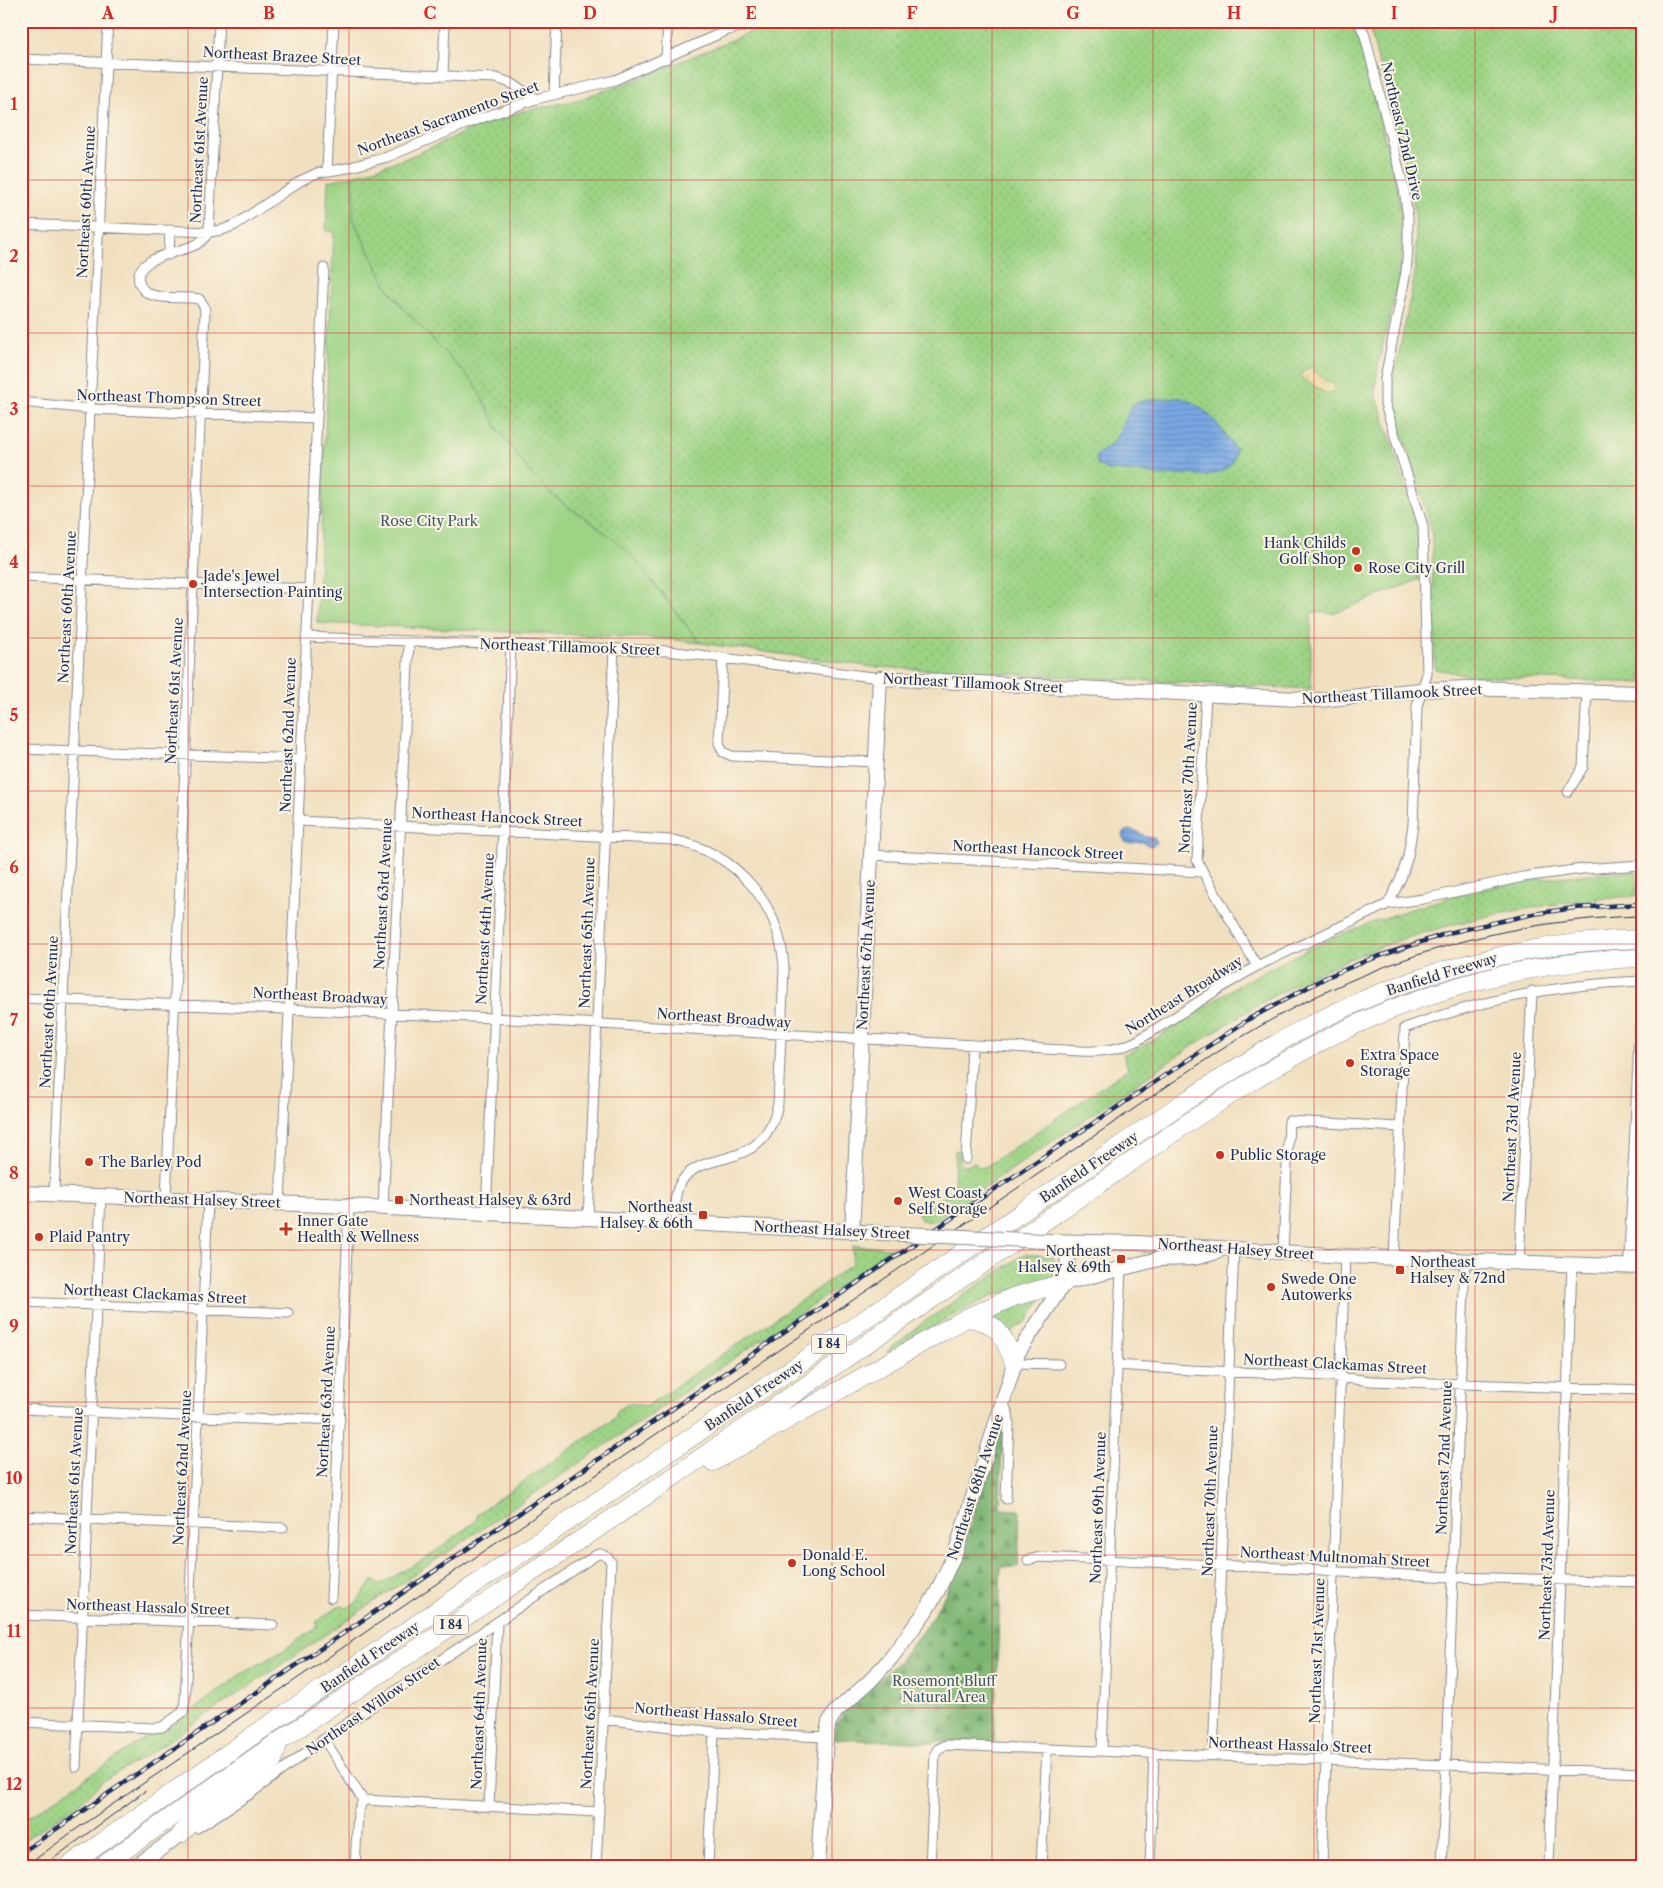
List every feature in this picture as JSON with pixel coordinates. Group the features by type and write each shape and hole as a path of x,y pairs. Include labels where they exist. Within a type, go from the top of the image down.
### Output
{"highway":[{"name":"Banfield Freeway","path":"67,1867 257,1733 1181,1104 1268,1049 1306,1027 1361,1001 1425,976 1458,966 1552,947 1595,941 1642,939"},
{"name":"Banfield Freeway","path":"101,1867 257,1756 625,1510 1248,1083 1307,1049 1384,1013 1464,985 1562,964 1642,958"},
{"path":"625,1510 662,1493 801,1411 966,1318 1013,1297 1064,1283"},
{"path":"966,1318 991,1324 1004,1336 1014,1363"},
{"path":"181,1834 193,1820 232,1793 272,1760 278,1743"}],"street":[{"name":"Northeast 60th Avenue","path":"54,1194 108,21"},
{"name":"Northeast 61st Avenue","path":"166,1198 201,414 204,306 199,300 193,298 155,296 142,288 139,282 140,270 151,260 198,244 209,232 218,21"},
{"path":"327,171 334,21"},
{"path":"443,76 445,21"},
{"path":"554,94 556,21"},
{"path":"666,58 668,21"},
{"name":"Northeast Sacramento Street","path":"21,224 209,232 222,230 235,225 300,181 317,173 347,168 386,157 473,121 536,99 615,80 728,30 768,21"},
{"name":"Northeast 72nd Drive","path":"1359,21 1366,36 1404,189 1408,218 1406,272 1384,386 1388,413 1423,526 1427,674 1422,690"},
{"name":"Northeast Brazee Street","path":"21,59 496,78 511,83 536,99"},
{"name":"Northeast 61st Avenue","path":"169,255 170,230"},
{"name":"Northeast 62nd Avenue","path":"280,1204 324,268"},
{"name":"Northeast Thompson Street","path":"21,402 90,409 316,418"},
{"path":"21,577 308,590"},
{"name":"Northeast Tillamook Street","path":"306,637 668,651 880,678 1320,700 1422,690 1466,688 1642,693"},
{"name":"Northeast 63rd Avenue","path":"383,1208 409,641"},
{"name":"Northeast 64th Avenue","path":"486,1213 511,645"},
{"name":"Northeast 65th Avenue","path":"588,1218 614,650"},
{"path":"723,658 719,744 723,752 732,756 876,762"},
{"name":"Northeast 67th Avenue","path":"852,1232 880,678"},
{"path":"1388,904 1401,878 1408,856 1413,825 1417,706 1422,690"},
{"path":"1568,792 1583,767 1587,691"},
{"name":"Northeast 70th Avenue","path":"1206,695 1197,860 1257,966"},
{"path":"21,749 301,759"},
{"name":"Northeast Hancock Street","path":"299,821 660,838 691,844 722,859 738,870 750,883 770,912 782,951 784,969 778,1104 776,1115 768,1131 757,1144 744,1153 705,1165 690,1172 682,1181 676,1194 674,1223"},
{"name":"Northeast Hancock Street","path":"871,856 1203,872"},
{"name":"Northeast Broadway","path":"21,998 494,1018 972,1046 1080,1051 1117,1049 1137,1042 1257,966 1388,904 1423,899 1524,876 1582,869 1642,865"},
{"path":"1394,1258 1405,1028 1474,1005 1532,992 1589,984 1642,981"},
{"name":"Northeast 73rd Avenue","path":"1519,1263 1532,992"},
{"path":"1636,1267 1642,1028"},
{"path":"966,1159 972,1046"},
{"path":"1283,1252 1289,1122 1400,1127"},
{"name":"Northeast Halsey Street","path":"21,1193 349,1206 1044,1241 1137,1243 1345,1256 1636,1267"},
{"name":"Northeast 61st Avenue","path":"76,1768 101,1196"},
{"name":"Northeast 62nd Avenue","path":"78,1724 162,1727 183,1712 189,1622 208,1200"},
{"name":"Northeast 63rd Avenue","path":"331,1598 349,1206"},
{"name":"Northeast 68th Avenue","path":"826,1737 829,1722 836,1711 870,1681 891,1658 925,1612 937,1592 956,1552 1014,1363 1022,1346 1064,1283 1067,1275 1068,1242"},
{"path":"1064,1283 1121,1267 1159,1259 1194,1258 1234,1248"},
{"name":"Northeast 70th Avenue","path":"1214,1755 1234,1248"},
{"name":"Northeast 71st Avenue","path":"1322,1867 1345,1256"},
{"name":"Northeast 72nd Avenue","path":"1442,1867 1465,1261"},
{"name":"Northeast 73rd Avenue","path":"1549,1867 1572,1265"},
{"name":"Northeast 69th Avenue","path":"1102,1751 1121,1267"},
{"name":"Northeast Clackamas Street","path":"21,1302 288,1313"},
{"path":"1014,1363 1059,1364"},
{"name":"Northeast Clackamas Street","path":"1117,1365 1372,1381 1642,1390"},
{"name":"Northeast 68th Avenue","path":"1003,1403 1008,1413 1009,1423 1006,1499"},
{"path":"21,1409 274,1420 288,1418 340,1420"},
{"path":"21,1516 283,1528"},
{"name":"Northeast Willow Street","path":"135,1867 181,1834 190,1832 250,1794 324,1739 596,1555 606,1555 611,1562"},
{"name":"Northeast Multnomah Street","path":"1028,1560 1040,1557 1454,1577 1642,1582"},
{"name":"Northeast 65th Avenue","path":"596,1867 611,1562"},
{"name":"Northeast Hassalo Street","path":"21,1615 273,1625"},
{"name":"Northeast 64th Avenue","path":"489,1807 497,1622"},
{"name":"Northeast Hassalo Street","path":"603,1719 714,1732 826,1737"},
{"path":"21,1722 78,1724"},
{"path":"708,1867 714,1732"},
{"path":"818,1867 826,1737"},
{"path":"324,1739 363,1800"},
{"name":"Northeast Hassalo Street","path":"930,1867 935,1754 938,1749 946,1745 1642,1773"},
{"path":"1041,1867 1047,1749"},
{"path":"1150,1867 1154,1753"},
{"path":"363,1800 599,1812"},
{"path":"355,1867 358,1812 363,1800"}],"green space":[{"path":"831,21 1351,21 1368,73 1397,188 1400,209 1402,252 1400,273 1382,346 1375,391 1416,518 1419,533 1420,579 1335,613 1311,612 1311,689 874,667 700,643 655,584 591,522 550,493 530,473 499,431 474,383 402,307 387,287 353,219 354,190 352,176 407,158 469,130 523,111 573,101 639,79 748,33"},
{"path":"1368,21 1642,21 1642,683 1472,676 1435,669 1430,524 1395,409 1392,387 1415,274 1415,215 1412,196"},
{"name":"Rose City Park","path":"352,176 354,190 353,219 387,287 402,307 474,383 499,431 530,473 550,493 629,552 700,643 668,639 317,623 334,232 326,231 328,181"},
{"path":"1636,871 1636,896 1533,908 1466,921 1400,940 1367,952 1306,979 1247,1012 1190,1048 936,1221 921,1220 918,1213 954,1191 955,1151 960,1150 960,1162 965,1166 974,1162 980,1168 987,1166 1128,1069 1123,1054 1150,1042 1227,992 1294,956 1358,928 1458,895 1527,881"},
{"path":"853,1246 897,1248 149,1754 104,1780 79,1804 21,1842 21,1822 146,1737 172,1726 241,1674 281,1652 316,1628 317,1621 340,1606 347,1608 357,1602 373,1580 379,1585 426,1558 476,1521 478,1513 615,1418 617,1410 630,1403 647,1406 779,1316 852,1264"},
{"path":"1024,1254 1052,1256 1056,1262 1054,1276 988,1298 944,1320 889,1353 887,1351 924,1322"},
{"path":"1042,1297 1027,1321 1012,1331 1011,1337 984,1315"},
{"name":"Rosemont Bluff Natural Area","path":"1003,1422 1000,1509 1020,1510 1018,1567 1001,1567 994,1743 939,1741 933,1743 833,1739 836,1724 843,1713 900,1660 928,1624 946,1593 961,1554"}],"sand":[{"path":"1310,367 1323,377 1325,381 1334,383 1335,387 1332,392 1325,393 1302,378 1301,374"}],"water":[{"path":"1181,398 1190,401 1205,411 1217,424 1236,450 1232,463 1222,471 1207,476 1188,474 1161,476 1143,472 1108,470 1098,465 1097,455 1111,445 1116,438 1132,405 1146,400"},
{"path":"1125,831 1137,831 1146,837 1154,838 1157,841 1156,844 1150,846 1142,842 1125,842 1123,834"}],"tram line":[{"path":"25,1867 72,1832 1204,1061 1255,1029 1306,1001 1359,977 1412,957 1468,940 1524,928 1582,920 1642,916"},
{"path":"42,1867 145,1791"}],"railway":[{"path":"21,1853 977,1201 1249,1019 1327,977 1368,960 1448,933 1533,914 1574,908 1642,904"}],"place":[{"name":"Hank Childs Golf Shop","path":"1356,551"},
{"name":"Rose City Grill","path":"1358,568"},
{"name":"Jade's Jewel Intersection Painting","path":"193,584"},
{"name":"Extra Space Storage","path":"1350,1063"},
{"name":"Public Storage","path":"1220,1155"},
{"name":"The Barley Pod","path":"89,1162"},
{"name":"Northeast Halsey & 63rd","path":"399,1200"},
{"name":"West Coast Self Storage","path":"898,1201"},
{"name":"Northeast Halsey & 66th","path":"703,1215"},
{"name":"Inner Gate Health & Wellness","path":"286,1229"},
{"name":"Plaid Pantry","path":"39,1237"},
{"name":"Northeast Halsey & 69th","path":"1121,1259"},
{"name":"Northeast Halsey & 72nd","path":"1400,1270"},
{"name":"Swede One Autowerks","path":"1271,1287"},
{"name":"Donald E. Long School","path":"792,1563"}]}
